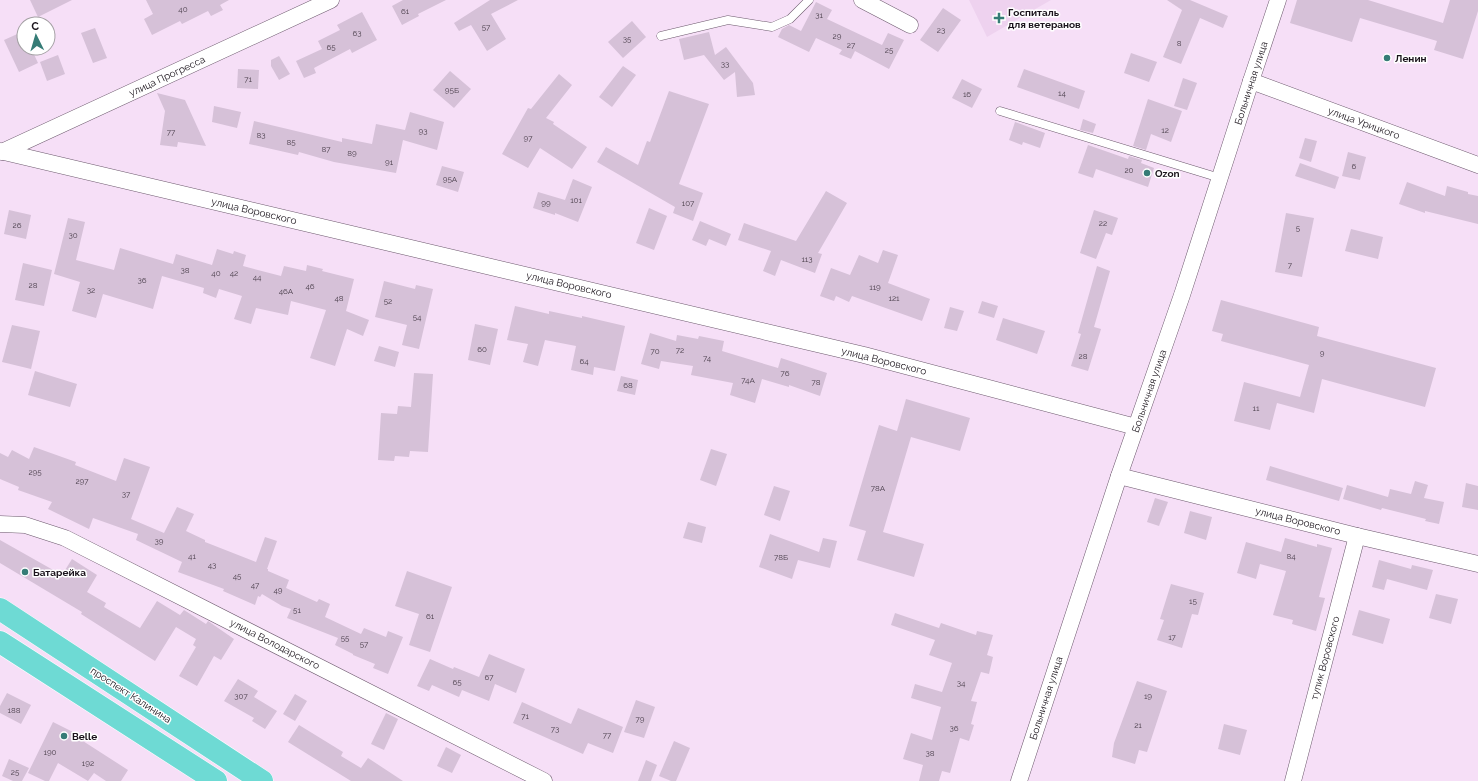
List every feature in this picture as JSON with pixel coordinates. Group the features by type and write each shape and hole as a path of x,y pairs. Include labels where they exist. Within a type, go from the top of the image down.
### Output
{"main road":[{"name":"проспект Калинина","path":"0,609 262,781"},
{"path":"0,642 216,781"}],"street":[{"name":"улица Прогресса","path":"1,151 331,0"},
{"path":"862,0 910,25"},
{"name":"Больничная улица","path":"1019,781 1119,476 1182,296 1278,0"},
{"name":"улица Урицкого","path":"1251,81 1478,165"},
{"name":"улица Воровского","path":"1,151 864,355 1136,427"},
{"name":"улица Воровского","path":"1119,476 1357,536 1478,564"},
{"name":"улица Володарского","path":"0,524 25,525 65,538 544,781"},
{"name":"тупик Воровского","path":"1293,781 1357,536"}],"lane":[{"path":"661,36 728,20 772,27 790,19 809,0"},
{"path":"1000,111 1220,178"}],"shaded area":[{"name":"Госпиталь для ветеранов","path":"969,0 1051,0 987,37"}],"building":[{"path":"30,0 72,0 40,16 38,16"},
{"path":"146,0 229,0 220,5 223,10 211,16 208,11 182,24 180,21 152,35 144,19 153,14"},
{"path":"403,0 446,0 418,14 419,16 402,25 392,6"},
{"path":"490,0 518,0 491,14 506,39 487,51 471,25 459,31 454,23"},
{"path":"1167,0 1190,0 1228,16 1223,28 1200,18 1181,64 1163,57 1182,10"},
{"path":"1297,0 1368,0 1443,23 1450,0 1478,0 1478,11 1463,59 1434,50 1437,41 1360,18 1352,42 1290,23"},
{"path":"816,2 832,10 827,19 882,45 888,33 904,40 889,69 855,51 851,59 839,54 842,50 816,38 809,52 778,37 782,29 789,25 801,31"},
{"path":"943,8 961,20 938,52 920,40"},
{"path":"362,12 377,40 352,53 350,49 314,68 316,73 304,78 296,61 322,49 318,41 340,30 337,25"},
{"path":"632,21 646,37 623,58 608,42"},
{"path":"95,28 107,58 93,63 81,33"},
{"path":"709,32 715,55 726,47 753,83 755,95 737,97 735,72 724,80 704,55 684,60 679,39"},
{"path":"16,35 16,56 35,56 38,63 19,72 4,40"},
{"path":"1131,53 1157,62 1149,82 1124,73"},
{"path":"58,55 65,74 47,81 40,62"},
{"path":"279,56 290,74 279,80 271,66 271,60"},
{"path":"623,66 636,75 612,107 599,97"},
{"path":"238,69 259,70 258,89 237,88"},
{"path":"1024,69 1085,91 1079,109 1017,87"},
{"path":"450,71 471,89 454,108 433,90"},
{"path":"559,74 572,85 546,118 554,122 553,124 587,147 572,169 540,148 528,168 502,154 528,108 531,109"},
{"path":"1183,78 1197,83 1187,110 1174,106"},
{"path":"962,79 982,89 972,108 952,98"},
{"path":"669,91 709,104 679,184 703,193 693,221 673,213 675,207 597,162 606,147 638,165 647,141 650,142"},
{"path":"157,93 185,100 206,146 178,142 177,147 160,145 165,111"},
{"path":"1148,99 1182,111 1171,142 1151,134 1146,150 1133,146"},
{"path":"214,106 241,112 237,128 212,122"},
{"path":"410,112 444,122 437,150 403,140 396,173 334,162 299,152 298,155 249,144 254,121 342,142 342,138 372,144 376,124 405,130"},
{"path":"1083,119 1096,124 1093,133 1080,130"},
{"path":"1015,122 1045,133 1040,148 1023,142 1022,145 1009,140"},
{"path":"1305,138 1317,141 1311,162 1299,158"},
{"path":"1088,145 1128,159 1129,156 1142,160 1141,163 1154,168 1148,187 1096,169 1093,178 1078,173"},
{"path":"1348,152 1366,157 1360,180 1342,176"},
{"path":"1300,163 1339,177 1335,189 1295,176"},
{"path":"442,166 464,172 458,192 436,185"},
{"path":"573,179 592,187 578,222 555,213 555,215 533,208 538,192 565,200"},
{"path":"1407,182 1445,196 1447,186 1478,196 1478,224 1425,211 1425,213 1399,204"},
{"path":"826,191 847,203 818,253 822,254 815,273 781,260 775,276 763,271 771,251 738,240 744,223 796,241"},
{"path":"649,208 667,216 654,250 636,243"},
{"path":"9,210 31,215 26,239 4,234"},
{"path":"1094,210 1118,218 1112,235 1106,233 1096,259 1080,253"},
{"path":"1286,213 1314,218 1302,277 1275,272"},
{"path":"68,218 85,222 76,260 114,270 120,248 173,264 176,254 212,265 217,249 233,254 234,251 246,255 243,266 281,276 284,266 306,271 307,265 323,269 322,271 354,279 346,311 369,320 363,336 347,329 335,366 310,358 326,310 291,301 288,315 256,308 251,324 234,319 242,296 219,289 216,298 203,293 204,288 162,276 153,309 103,294 96,318 72,311 80,282 54,274"},
{"path":"700,221 731,234 726,246 709,239 706,246 692,240"},
{"path":"1351,229 1383,237 1378,259 1345,251"},
{"path":"883,250 898,255 888,283 930,299 922,321 852,296 849,302 836,296 834,301 820,296 831,268 850,275 859,255 878,263"},
{"path":"23,263 52,270 44,306 15,300"},
{"path":"1097,266 1110,271 1094,327 1101,329 1088,371 1071,366 1081,334 1078,333"},
{"path":"384,281 415,289 416,285 433,289 419,349 402,345 407,325 375,317"},
{"path":"1221,300 1319,327 1317,336 1436,368 1425,407 1322,379 1314,413 1277,403 1270,430 1234,421 1244,382 1300,397 1309,365 1221,341 1223,334 1212,331"},
{"path":"982,301 998,306 994,318 978,313"},
{"path":"515,306 549,314 549,311 582,318 582,316 625,326 615,371 594,367 593,375 571,370 576,346 545,340 538,366 523,362 528,344 507,340"},
{"path":"950,307 964,311 957,331 944,328"},
{"path":"1003,318 1045,331 1037,354 996,340"},
{"path":"475,324 498,329 490,365 468,360"},
{"path":"12,325 40,331 31,369 2,362"},
{"path":"650,333 676,341 677,335 698,339 699,336 724,341 722,351 778,368 781,358 827,373 820,396 789,385 789,387 762,379 755,403 730,395 733,383 691,375 693,366 661,361 659,369 641,364"},
{"path":"379,346 399,352 395,367 374,361"},
{"path":"35,371 77,384 70,407 28,395"},
{"path":"414,373 433,374 428,452 410,451 409,457 395,456 394,461 378,460 381,413 397,414 398,406 411,407"},
{"path":"621,376 638,380 635,395 617,391"},
{"path":"906,399 970,418 960,451 911,437 883,532 924,544 914,577 857,560 866,531 849,526 879,425 897,431"},
{"path":"34,447 76,462 75,465 116,481 124,458 150,467 131,519 164,533 177,507 194,514 186,531 205,540 205,542 256,562 265,537 277,541 267,569 268,571 289,580 286,588 317,602 319,599 330,604 325,617 361,634 364,628 386,637 388,631 403,637 388,674 373,668 375,664 353,655 335,645 338,638 287,618 291,609 282,606 262,594 260,597 258,596 255,605 223,591 224,589 178,572 182,562 136,540 138,534 93,518 89,529 48,509 52,502 18,490 19,487 0,479 0,453 8,457 12,450 29,459"},
{"path":"711,449 727,454 716,486 700,480"},
{"path":"1270,466 1343,488 1339,501 1266,480"},
{"path":"1415,481 1428,485 1424,498 1444,502 1439,524 1425,521 1426,519 1382,508 1381,510 1343,499 1347,485 1388,497 1390,489 1411,494"},
{"path":"1466,483 1478,486 1478,510 1462,507"},
{"path":"774,486 790,491 780,521 764,515"},
{"path":"1155,498 1168,502 1159,526 1147,522"},
{"path":"1190,511 1212,517 1206,540 1184,533"},
{"path":"688,522 706,527 702,543 683,538"},
{"path":"770,534 819,552 823,538 837,541 830,568 798,560 792,579 759,567"},
{"path":"1285,538 1317,547 1317,544 1332,548 1319,597 1325,598 1316,631 1292,624 1293,620 1273,615 1286,571 1260,564 1256,579 1237,573 1246,542 1281,552"},
{"path":"0,540 62,575 72,559 97,575 87,592 106,603 104,607 140,628 157,601 180,615 184,610 206,624 208,621 234,639 221,660 214,656 197,686 179,676 196,647 193,645 196,639 176,627 155,661 81,614 82,612 0,563"},
{"path":"1379,560 1411,569 1412,565 1433,570 1427,590 1387,579 1384,590 1372,587"},
{"path":"407,571 452,587 430,652 409,645 419,614 395,606"},
{"path":"1171,584 1204,593 1198,615 1192,614 1182,648 1157,640 1164,620 1160,619"},
{"path":"1436,594 1458,599 1451,624 1429,618"},
{"path":"1359,610 1390,619 1383,644 1352,635"},
{"path":"895,613 939,628 941,623 976,635 977,631 993,635 987,655 993,657 989,674 981,672 971,701 977,702 971,724 974,725 969,741 960,738 950,773 942,771 939,781 919,781 923,765 903,759 911,733 932,740 941,707 911,698 915,684 942,692 952,663 929,655 935,640 891,625"},
{"path":"489,654 525,669 516,693 495,684 489,701 462,690 459,697 432,685 429,691 417,686 430,659 453,669 454,667 479,677"},
{"path":"238,679 258,691 254,697 277,711 265,729 252,721 254,718 224,701"},
{"path":"1137,681 1167,691 1147,752 1139,750 1135,764 1112,757 1114,743"},
{"path":"7,693 31,705 21,724 0,713 0,706"},
{"path":"295,694 307,701 295,721 283,714"},
{"path":"636,700 655,707 644,738 624,732"},
{"path":"522,702 571,724 578,708 623,727 613,753 588,743 583,754 513,723"},
{"path":"386,713 398,719 384,750 371,744"},
{"path":"53,722 73,732 72,734 128,770 121,781 106,781 94,773 88,781 58,763 49,781 45,781 28,773"},
{"path":"1224,724 1247,730 1240,755 1218,749"},
{"path":"299,725 343,752 341,756 361,768 368,758 403,781 351,781 288,742"},
{"path":"674,741 690,748 676,781 671,781 659,776"},
{"path":"446,747 461,755 452,773 437,766"},
{"path":"9,759 29,768 22,781 13,781 2,776"},
{"path":"646,760 657,765 651,781 638,781"}],"place":[{"name":"Госпиталь для ветеранов","path":"999,18"},
{"name":"Ленин","path":"1387,58"},
{"name":"Ozon","path":"1147,173"},
{"name":"Батарейка","path":"25,572"},
{"name":"Belle","path":"64,736"}]}
